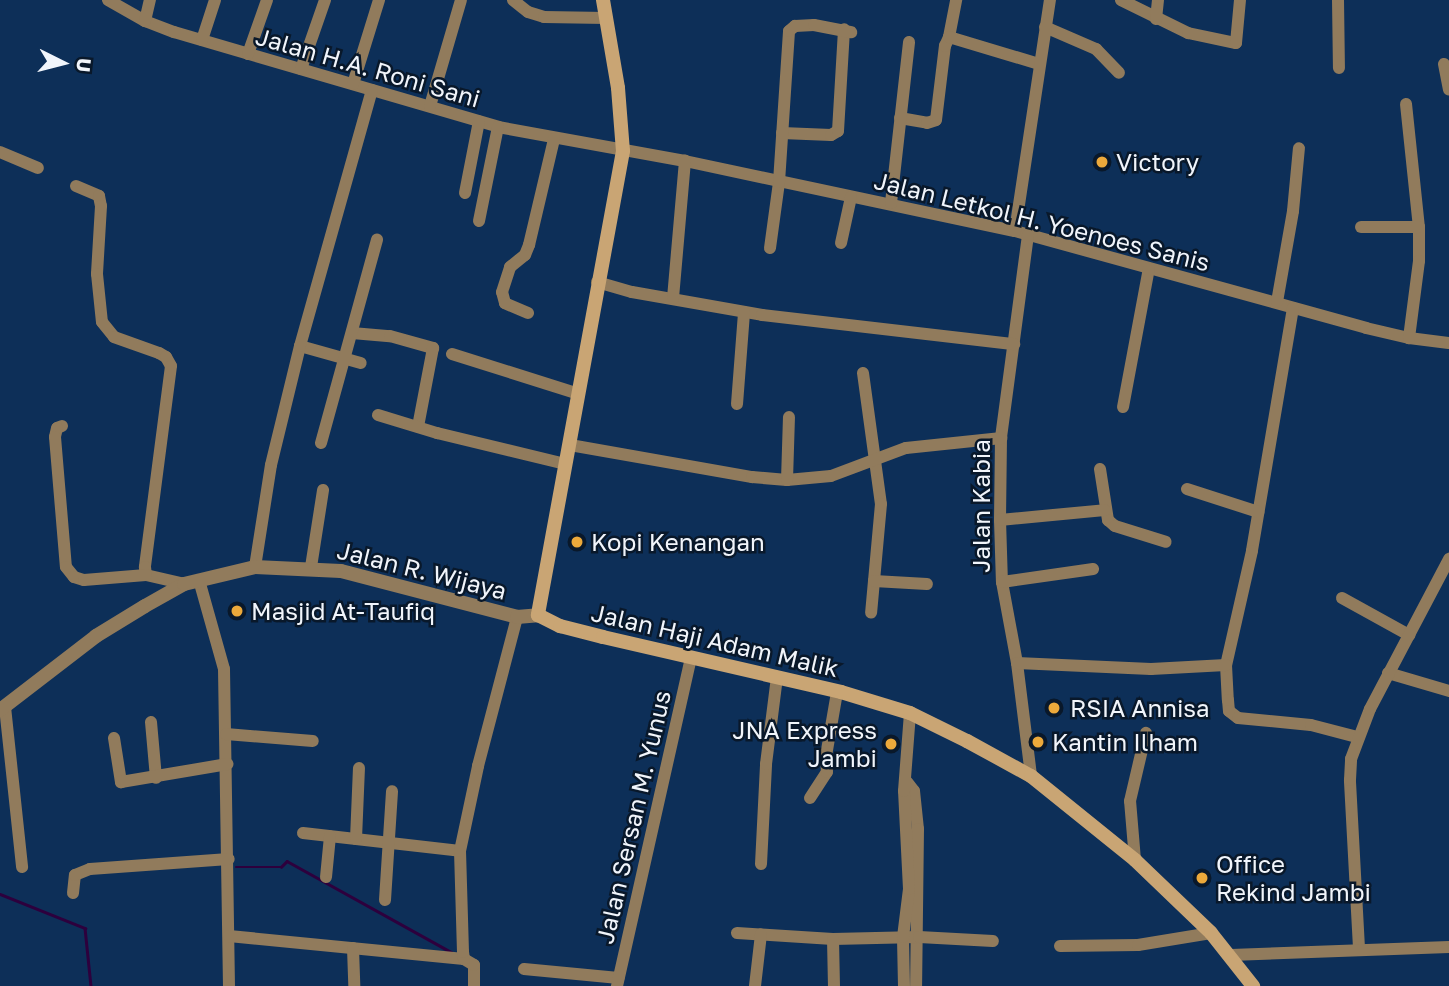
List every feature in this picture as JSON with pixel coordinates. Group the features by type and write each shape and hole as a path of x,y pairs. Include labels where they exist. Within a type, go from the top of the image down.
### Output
{"main road":[{"path":"538,615 623,151 618,88 606,18 607,0"},
{"name":"Jalan Haji Adam Malik","path":"538,615 560,626 777,677 910,713 1031,776 1135,860 1211,933 1231,955 1252,986"}],"street":[{"name":"Jalan H.A. Roni Sani","path":"108,0 145,20 248,54 498,127 623,151"},
{"path":"145,20 150,0"},
{"path":"202,40 215,0"},
{"path":"248,54 267,0"},
{"path":"301,69 325,0"},
{"path":"353,84 379,0"},
{"path":"430,106 461,0"},
{"path":"513,0 528,12 544,17 606,18"},
{"path":"900,118 927,123 936,120 945,46 956,0"},
{"path":"1015,231 1050,0"},
{"path":"1121,0 1188,33 1236,43 1240,0"},
{"path":"1156,19 1158,0"},
{"path":"1338,0 1339,68"},
{"path":"770,248 779,182 782,133 789,31 795,26 814,25 848,31 838,131 831,135 782,133"},
{"path":"1045,27 1096,49 1119,73"},
{"path":"949,37 1039,64"},
{"path":"891,203 909,42"},
{"path":"1444,64 1449,90"},
{"path":"255,566 271,465 300,346 372,90"},
{"path":"1406,104 1419,227 1419,261 1409,338"},
{"path":"464,193 479,121"},
{"path":"479,221 498,127"},
{"path":"528,313 505,303 502,292 510,267 525,255 529,246 554,139"},
{"path":"1277,302 1293,211 1299,148"},
{"name":"Jalan Letkol H. Yoenoes Sanis","path":"623,151 685,161 851,198 891,203 1015,231 1409,338 1449,343"},
{"path":"0,152 38,168"},
{"path":"673,298 685,161"},
{"path":"76,186 99,197 101,206 97,274 102,322 114,337 159,353 166,357 171,366 146,575"},
{"path":"841,243 851,198"},
{"path":"1361,227 1419,227"},
{"name":"Jalan Kabia","path":"1028,235 1001,438 1000,520 1002,582 1017,663 1031,776"},
{"path":"321,443 377,240"},
{"path":"1123,407 1149,268"},
{"path":"597,282 744,312 1014,344"},
{"path":"1293,308 1258,512 1226,666 1228,700 1233,716 1311,725 1357,737"},
{"path":"737,404 744,312"},
{"path":"352,333 390,336 433,348 418,427"},
{"path":"300,346 345,356 361,363"},
{"path":"452,354 579,394"},
{"path":"863,373 881,504 871,613"},
{"path":"378,415 565,464"},
{"path":"787,480 789,417"},
{"path":"62,426 57,428 55,437 66,567 74,577 84,580 146,575 184,584"},
{"path":"570,445 752,477 787,480 831,476 920,446 1001,438"},
{"path":"1100,469 1105,510 1115,526 1166,542"},
{"path":"1187,489 1258,512"},
{"path":"311,568 323,490"},
{"path":"1000,520 1105,510"},
{"path":"1359,948 1350,780 1357,737 1449,559"},
{"name":"Jalan R. Wijaya","path":"3,708 96,636 184,584 255,566 311,568 380,579 517,617 538,615"},
{"path":"1002,582 1093,569"},
{"path":"199,580 222,658 228,764 229,986"},
{"path":"874,581 927,584"},
{"path":"1342,598 1409,635"},
{"path":"464,959 460,851 478,766 517,617"},
{"name":"Jalan Sersan M. Yunus","path":"618,982 691,657"},
{"path":"1017,663 1151,669 1226,666"},
{"path":"1388,673 1449,691"},
{"path":"761,864 766,764 777,677"},
{"path":"810,798 827,772 826,756 837,692"},
{"path":"3,708 22,867"},
{"path":"910,713 907,782 914,791 914,889 919,937 916,986"},
{"path":"151,722 156,778"},
{"path":"1135,860 1130,801 1146,733"},
{"path":"226,734 313,741"},
{"path":"114,738 121,782 228,764"},
{"path":"356,839 359,768"},
{"path":"385,900 392,791"},
{"path":"303,833 460,851"},
{"path":"326,877 330,836"},
{"path":"73,893 75,875 90,869 229,859"},
{"path":"904,986 904,937 914,889"},
{"path":"737,933 834,939 919,937 993,941"},
{"path":"1060,946 1138,945 1211,933"},
{"path":"757,986 761,934"},
{"path":"229,936 464,959 474,965 474,986"},
{"path":"834,939 834,986"},
{"path":"1231,955 1359,948 1449,947"},
{"path":"353,948 354,986"},
{"path":"524,969 618,982"}],"waterway":[{"path":"236,867 281,867 287,861 451,952"},
{"path":"0,894 85,928 91,986"}],"place":[{"name":"Victory","path":"1102,162"},
{"name":"Kopi Kenangan","path":"577,542"},
{"name":"Masjid At-Taufiq","path":"237,611"},
{"name":"RSIA Annisa","path":"1054,708"},
{"name":"Kantin Ilham","path":"1038,742"},
{"name":"JNA Express Jambi","path":"891,744"},
{"name":"Office Rekind Jambi","path":"1202,878"}]}
